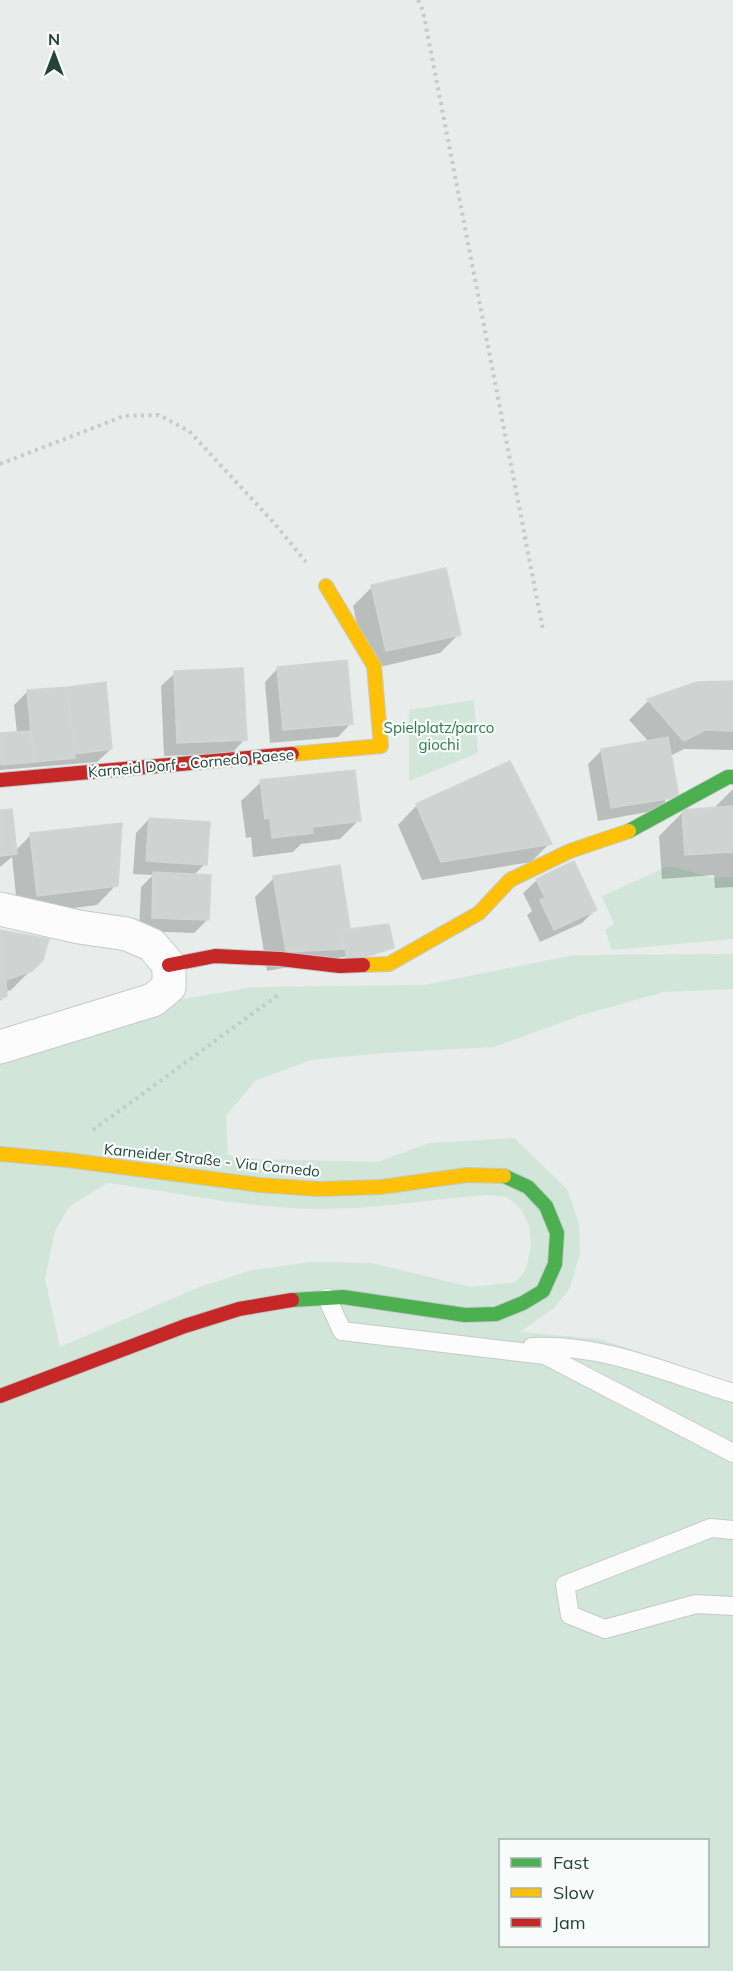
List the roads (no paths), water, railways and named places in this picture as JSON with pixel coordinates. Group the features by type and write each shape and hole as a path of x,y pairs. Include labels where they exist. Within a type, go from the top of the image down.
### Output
{"street":[{"name":"Karneid Dorf - Cornedo Paese","path":"0,780 381,746 374,666 326,586"},
{"path":"169,965 215,956 280,959 340,966 389,964 479,913 510,880 570,851 631,830 728,777 733,777"},
{"path":"0,909 79,927 127,934 152,945 169,965 169,987 153,1000 0,1047"},
{"name":"Karneider Straße - Via Cornedo","path":"0,1154 67,1160 260,1185 318,1189 381,1187 467,1175 502,1175 528,1187 546,1206 557,1233 555,1264 543,1291 523,1304 495,1314 465,1315 343,1297 283,1301 239,1309 174,1330 0,1396"}],"lane":[{"path":"327,1298 342,1331 545,1355 733,1453"},
{"path":"488,1350 554,1346 601,1352 733,1393"},
{"path":"733,1530 711,1527 565,1585 570,1615 605,1629 696,1604 733,1606"}],"park label":[{"name":"Spielplatz/parco giochi","path":"439,736"}]}
